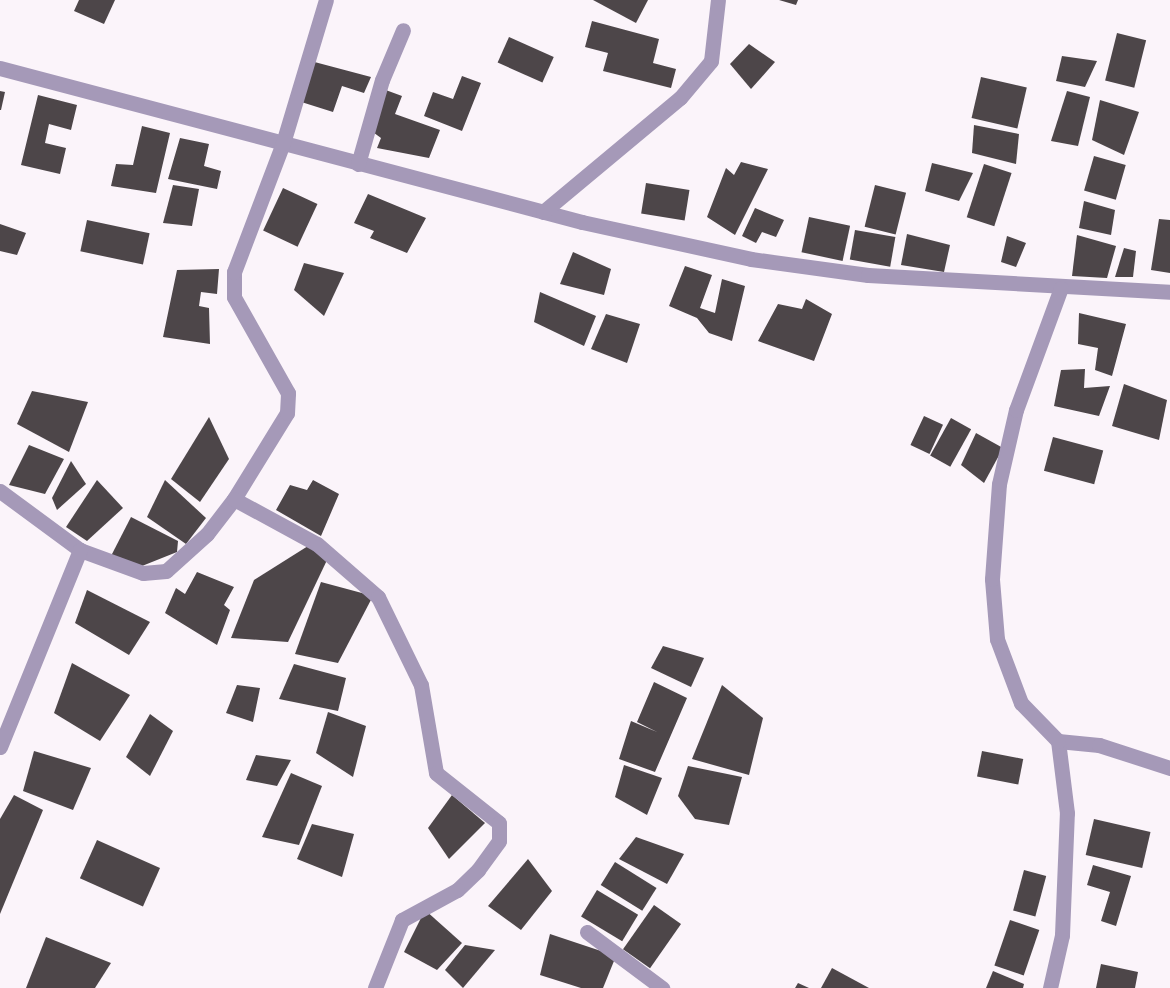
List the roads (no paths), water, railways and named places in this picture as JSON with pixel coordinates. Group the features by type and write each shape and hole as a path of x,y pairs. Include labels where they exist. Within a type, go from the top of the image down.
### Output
{"street":[{"path":"0,491 80,550 122,569 166,571 207,534 234,499 286,413 288,393 234,297 234,272 283,143 326,0"},
{"path":"543,212 680,98 711,61 718,0"},
{"path":"358,164 378,90 403,30"},
{"path":"0,68 543,212 751,259 868,275 1061,288 1170,292"},
{"path":"1050,988 1062,935 1067,813 1058,741 1021,703 997,639 992,579 999,484 1016,410 1061,288"},
{"path":"234,499 317,544 378,597 421,685 436,773 499,824 499,841 478,870 457,890 402,920 375,988"},
{"path":"0,747 80,550"},
{"path":"1058,741 1099,745 1170,768"},
{"path":"587,932 662,988"}]}
